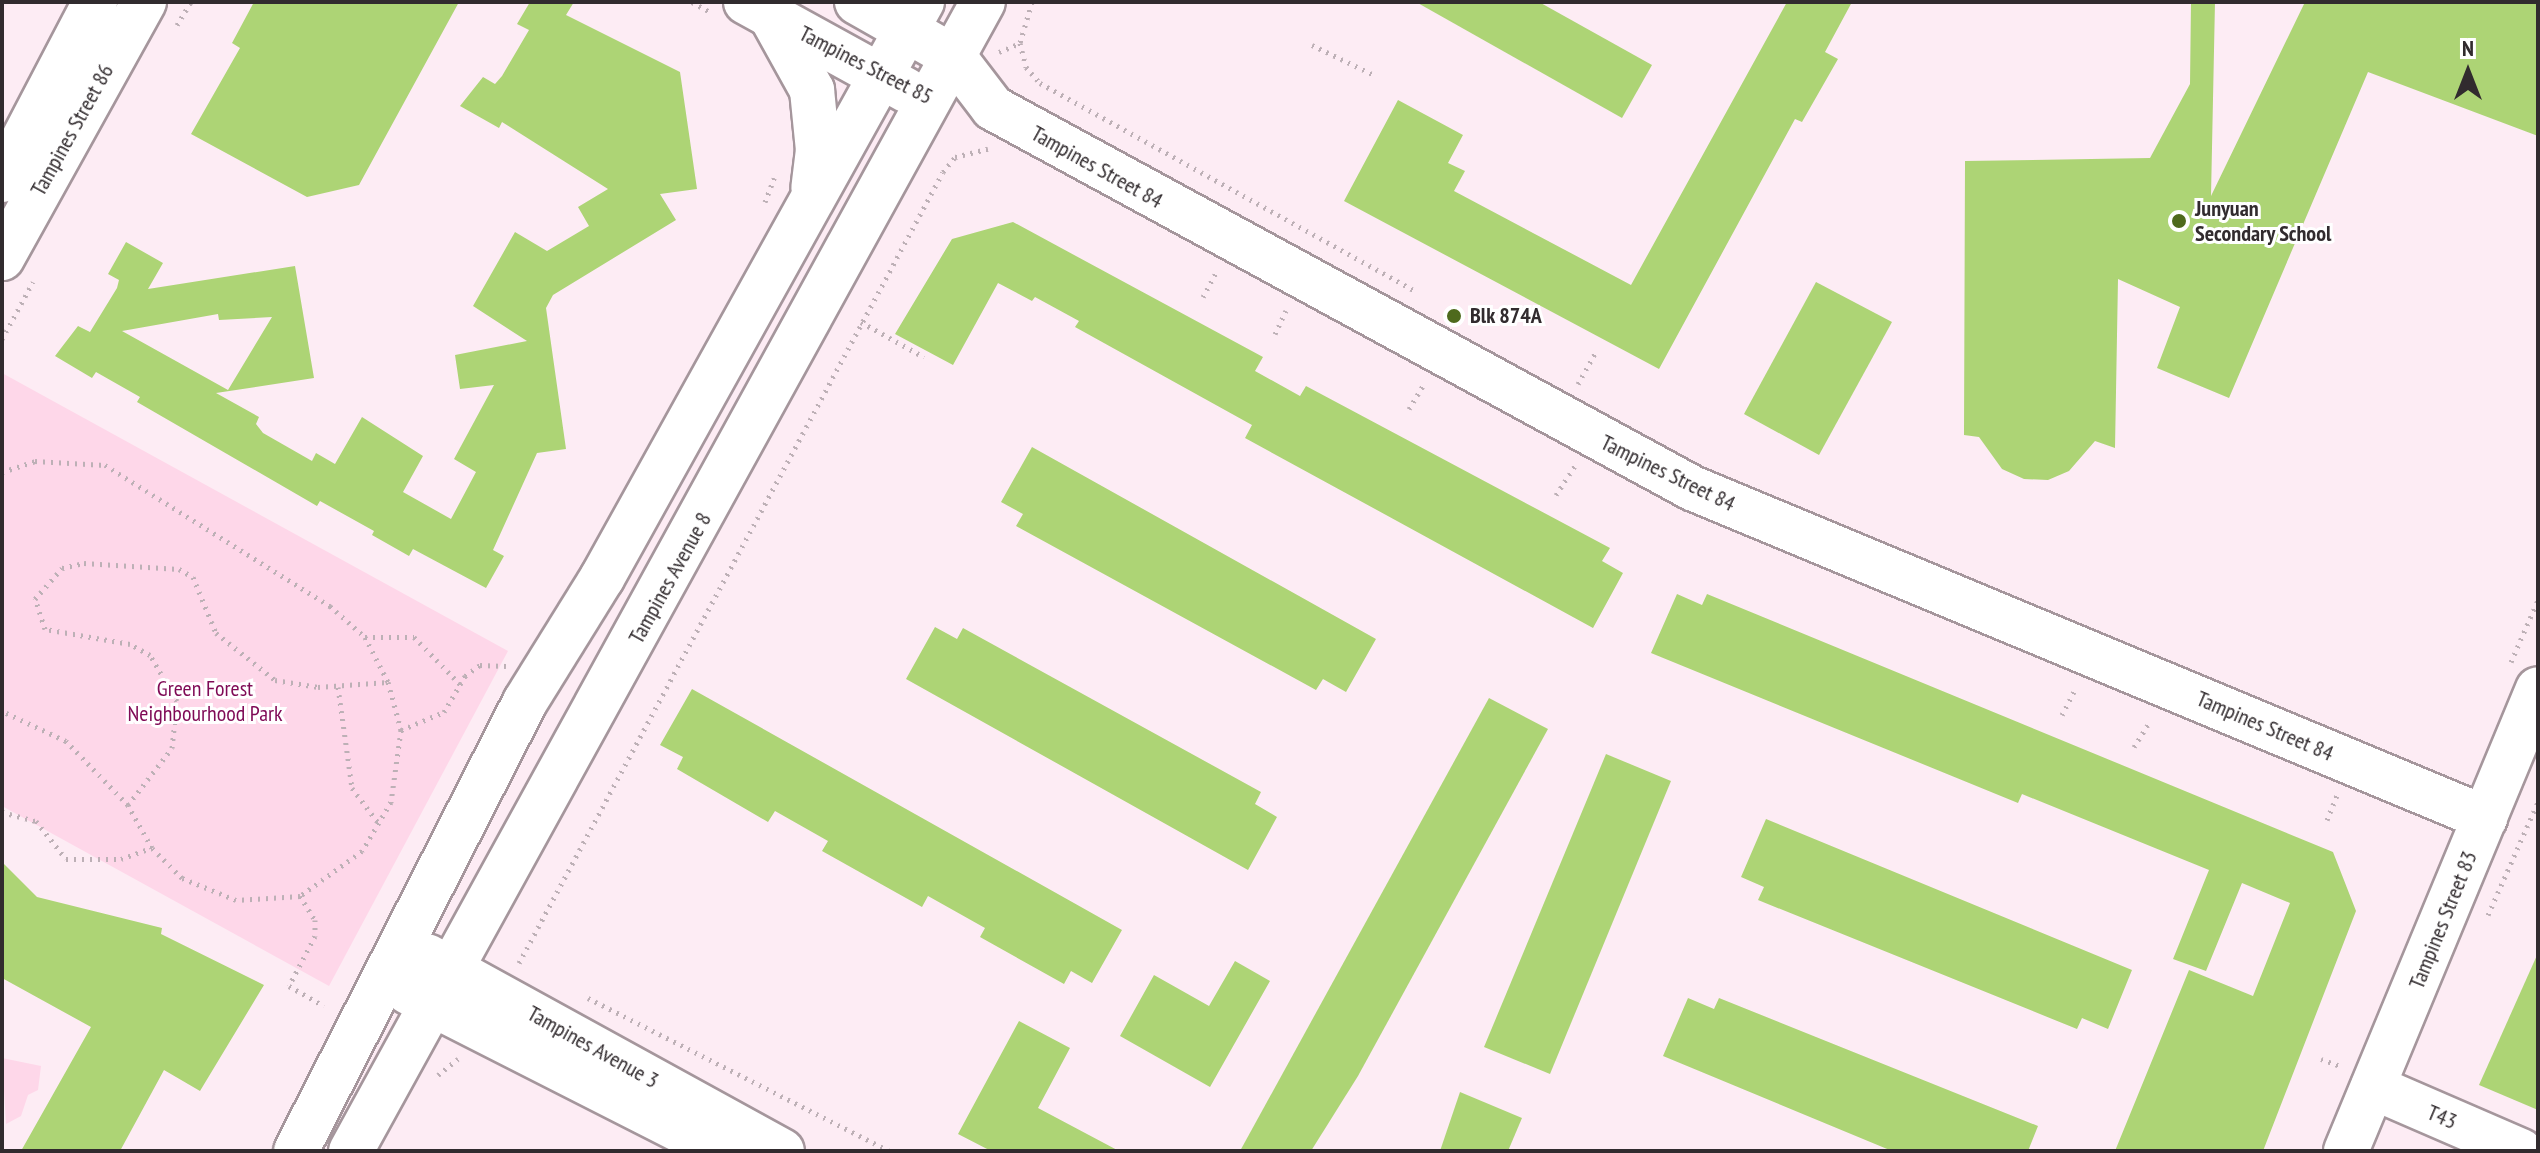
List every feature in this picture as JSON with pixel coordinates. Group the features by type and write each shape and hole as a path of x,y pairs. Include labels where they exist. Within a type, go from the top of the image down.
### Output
{"street":[{"name":"Tampines Street 86","path":"2,180 95,2"},
{"name":"Tampines Street 86","path":"2,258 144,2"},
{"path":"296,1151 525,702 602,578 914,16 857,2"},
{"name":"Tampines Avenue 8","path":"351,1151 444,988 930,102 972,56 983,2"},
{"name":"Tampines Street 85","path":"745,12 930,102 993,108"},
{"path":"745,12 812,90 818,116 811,202"},
{"name":"Tampines Street 84","path":"914,16 972,56 993,108 1692,488 2485,818"},
{"name":"Tampines Street 83","path":"2346,1151 2538,689"},
{"name":"Tampines Avenue 3","path":"394,962 782,1151"},
{"name":"Tampines Avenue 3","path":"444,988 721,1151"},
{"name":"T43","path":"2374,1085 2521,1151"}],"path":[{"path":"692,2 745,12"},
{"path":"1032,2 1020,43 1026,67 1040,83 1427,298"},
{"path":"972,56 1020,43"},
{"path":"1312,45 1374,75"},
{"path":"530,969 516,962 861,322 955,157 951,149"},
{"path":"763,208 780,165"},
{"path":"1203,297 1218,268"},
{"path":"1275,334 1287,309"},
{"path":"861,322 924,357"},
{"path":"1578,383 1595,353"},
{"path":"1564,375 1592,390"},
{"path":"1409,409 1423,387"},
{"path":"2,472 35,461 105,465 330,606 365,637 388,682 401,730 391,802 362,851 300,896 264,902 210,892 182,878 152,848 128,805 66,741 2,711"},
{"path":"1556,495 1573,468"},
{"path":"128,805 172,748 177,701 150,655 130,644 45,629 35,599 62,568 84,563 179,569 193,577 216,633 234,653 275,680 338,687 388,682"},
{"path":"365,637 414,637 460,684"},
{"path":"500,679 515,653"},
{"path":"401,730 444,712 460,684 480,665 507,666"},
{"path":"338,687 352,788 380,825"},
{"path":"2062,715 2075,690"},
{"path":"2134,747 2150,721"},
{"path":"2327,820 2333,806"},
{"path":"2,812 36,821 66,859 121,859 152,848"},
{"path":"300,896 315,920 315,936 289,986 324,1006"},
{"path":"572,990 889,1151"},
{"path":"431,1082 458,1058 467,1063"},
{"path":"2321,1059 2374,1085"}],"green space":[{"name":"Green Forest Neighbourhood Park","path":"2,373 508,651 329,986 2,806"},
{"path":"2,1058 41,1066 38,1090 28,1095 21,1116 6,1124"}],"building":[{"path":"254,2 459,2 359,185 307,197 191,134 240,48 232,43"},
{"path":"530,2 574,2 566,15 680,72 697,189 660,194 676,220 553,295 546,308 566,449 537,453 493,550 504,556 486,588 413,549 409,556 372,535 374,531 320,501 317,506 137,402 140,397 96,372 92,378 55,356 78,326 90,332 117,288 119,280 108,274 126,242 163,263 148,289 295,266 314,378 216,393 259,417 256,424 263,433 312,461 316,453 335,464 362,417 423,456 403,492 451,519 476,472 454,459 494,385 460,389 455,355 527,341 473,306 515,232 547,251 589,226 578,207 608,189 502,122 499,128 460,106 483,77 495,84 502,76 529,30 517,24","holes":["218,314 219,320 272,317 228,390 122,331"]},
{"path":"1416,2 1539,2 1652,65 1622,118"},
{"path":"1787,2 1852,2 1825,52 1838,59 1802,122 1795,119 1659,369 1344,201 1398,100 1463,135 1448,163 1465,171 1454,191 1631,285"},
{"path":"2191,2 2215,2 2211,196 2305,2 2538,2 2538,136 2368,72 2229,398 2157,368 2180,307 2118,279 2115,448 2095,441 2069,471 2048,480 2024,479 2002,469 1979,437 1964,435 1965,161 2150,158 2190,84"},
{"path":"1013,222 1263,357 1255,371 1300,396 1306,386 1610,548 1602,561 1623,573 1593,628 1245,438 1252,425 1075,327 1079,321 1035,297 1032,301 998,283 953,365 895,334 952,239"},
{"path":"1816,282 1892,322 1819,455 1744,414"},
{"path":"1032,447 1376,639 1346,692 1323,679 1316,690 1016,526 1023,514 1001,502"},
{"path":"1677,594 1702,605 1707,594 2333,852 2356,911 2263,1151 2115,1151 2189,970 2253,996 2290,903 2242,883 2206,971 2173,959 2209,870 2022,794 2018,803 1651,653"},
{"path":"935,627 957,639 963,628 1261,792 1255,804 1277,817 1248,870 906,679"},
{"path":"692,689 1122,930 1092,983 1071,971 1064,984 980,937 985,928 928,896 922,907 822,851 828,841 775,811 768,822 677,769 683,757 660,745"},
{"path":"1489,698 1548,729 1358,1076 1311,1151 1240,1151"},
{"path":"1606,754 1671,781 1550,1074 1484,1047"},
{"path":"1766,819 2132,970 2108,1029 2082,1018 2077,1029 1758,900 1764,887 1741,877"},
{"path":"2,862 37,897 162,928 161,934 264,985 200,1091 164,1070 120,1151 21,1151 91,1027 2,978"},
{"path":"2538,953 2538,1110 2479,1085"},
{"path":"1235,961 1270,981 1210,1087 1120,1036 1154,975 1209,1006"},
{"path":"1688,998 1714,1009 1719,998 2038,1126 2028,1151 1892,1151 1663,1056"},
{"path":"1019,1021 1070,1048 1038,1108 1119,1151 991,1151 958,1134"},
{"path":"1460,1092 1522,1118 1508,1151 1440,1151"}],"place":[{"name":"Junyuan Secondary School","path":"2179,221"},
{"name":"Blk 874A","path":"1454,316"}]}
